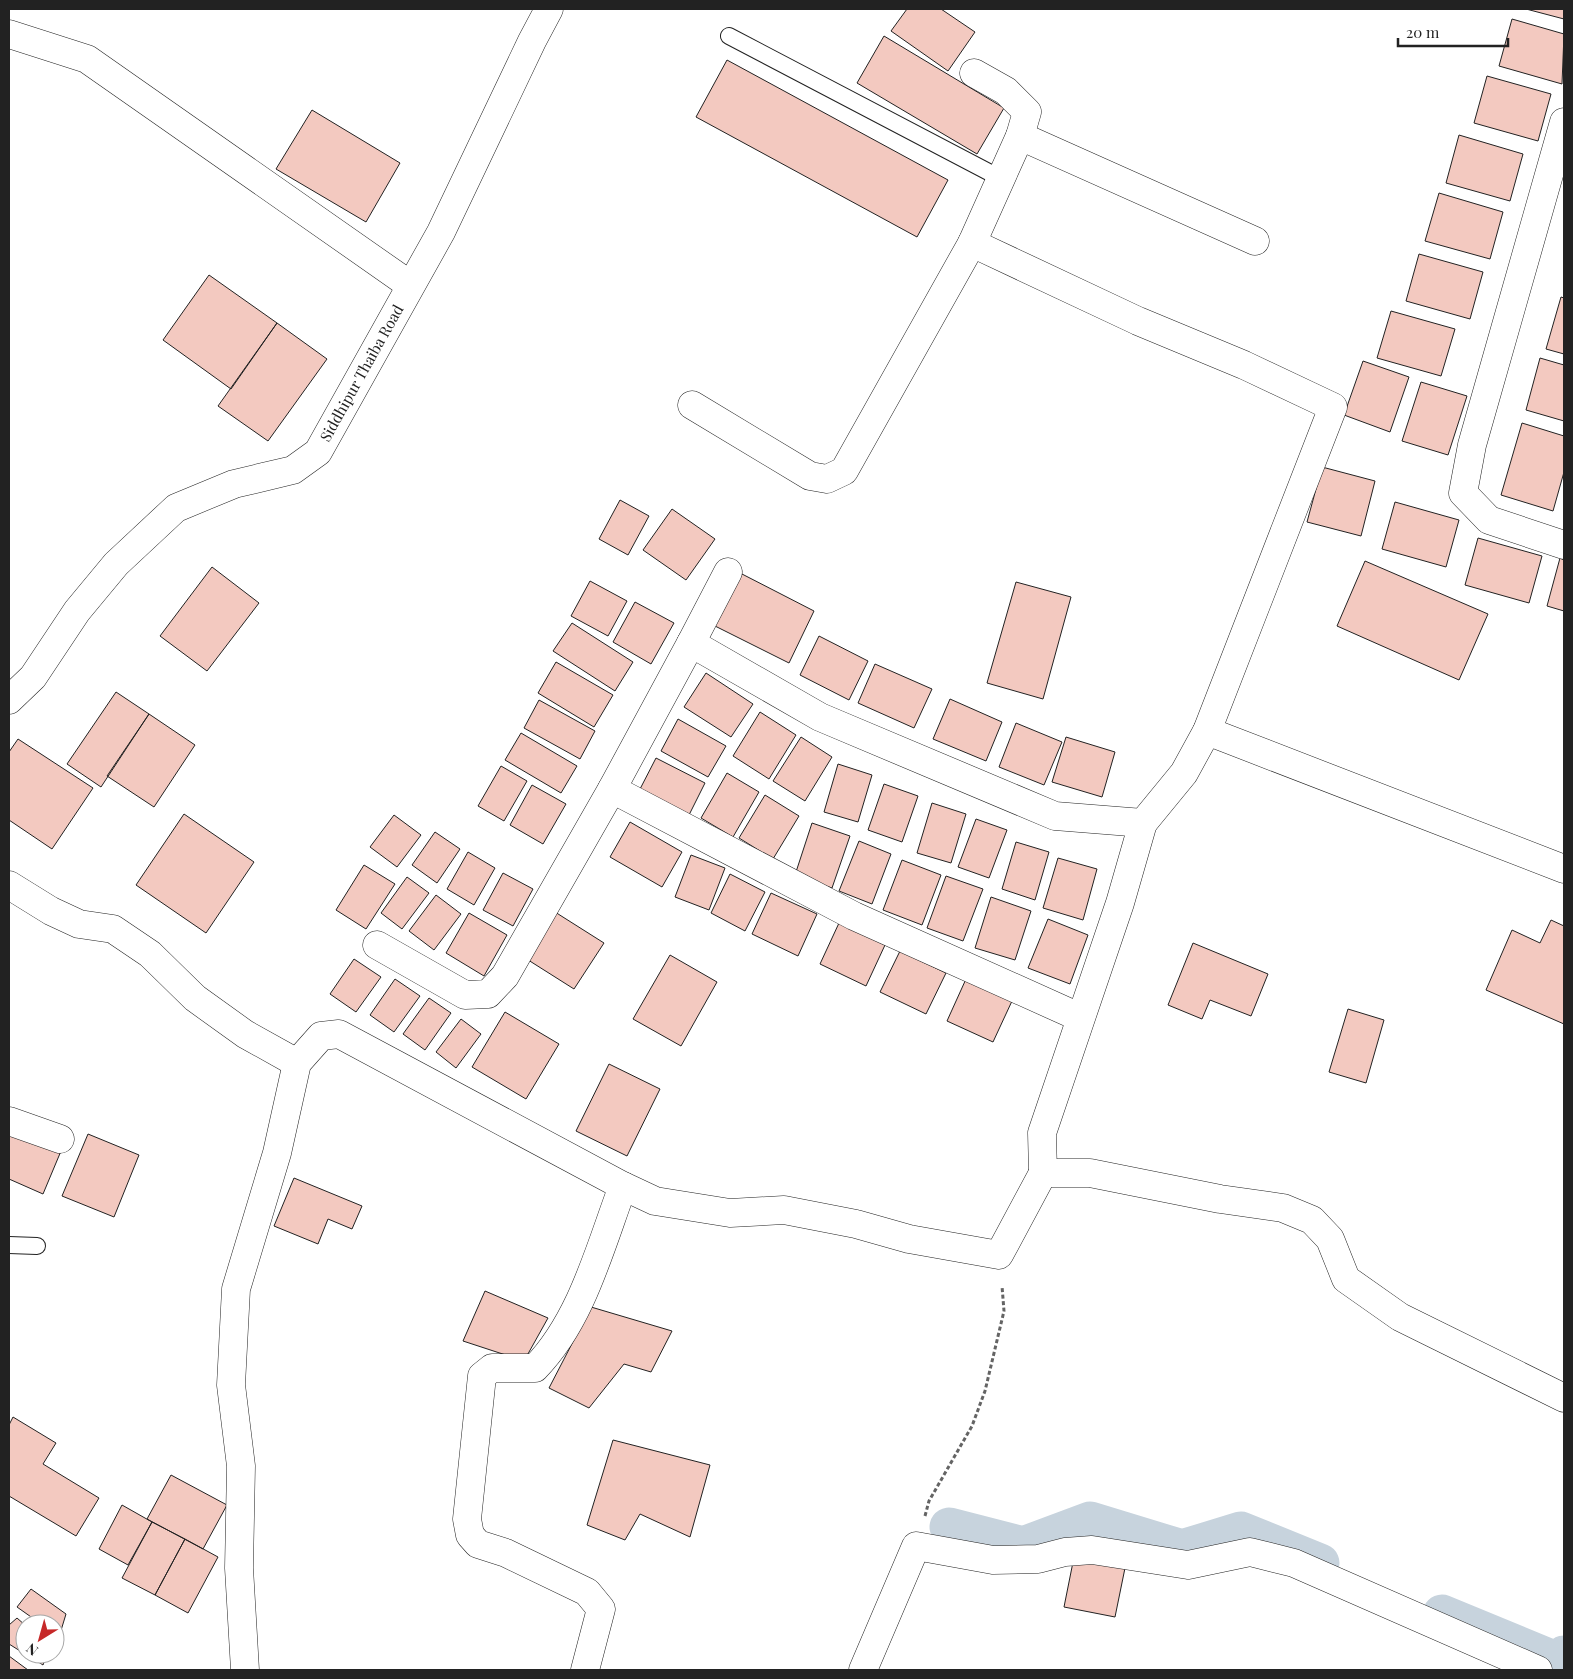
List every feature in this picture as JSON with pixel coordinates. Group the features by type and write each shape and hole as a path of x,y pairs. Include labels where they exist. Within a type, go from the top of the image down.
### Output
{"street":[{"name":"Siddhipur Thaiba Road","path":"9,700 33,677 77,611 116,564 176,508 234,484 293,470 318,452 410,285 442,232 549,9"},
{"path":"9,34 87,59 410,285"},
{"path":"692,405 810,476 827,479 844,471 972,243 1020,136 1027,112 1006,91 974,73"},
{"path":"1564,122 1472,445 1463,493 1489,520 1564,545"},
{"path":"1020,136 1255,241"},
{"path":"245,1670 239,1568 241,1466 232,1385 236,1289 278,1152 297,1064 321,1036 339,1034 623,1186 655,1201 730,1213 784,1210 856,1224 909,1239 999,1255 1043,1173 1042,1133 1079,1017 1120,902 1144,823 1184,773 1207,731 1333,407 1244,364 1138,321 972,243"},
{"path":"377,945 466,995 488,994 504,976 612,789 728,572"},
{"path":"691,643 820,717 1055,816 1144,823"},
{"path":"1207,731 1564,869"},
{"path":"612,789 854,916 1079,1017"},
{"path":"9,885 51,911 79,924 113,929 150,954 195,998 245,1034 297,1064"},
{"path":"9,1121 60,1138"},
{"path":"1043,1173 1090,1173 1220,1199 1283,1208 1312,1220 1330,1239 1346,1279 1400,1317 1564,1398"},
{"path":"585,1670 601,1609 587,1592 506,1553 478,1544 470,1535 467,1519 482,1376 492,1368 535,1368 553,1350 580,1301 623,1186"},
{"path":"863,1670 916,1546 993,1560 1038,1559 1065,1552 1092,1550 1188,1565 1250,1552 1294,1562 1538,1670"}],"lane":[{"path":"729,36 1000,178"},
{"path":"9,1245 37,1246"}],"path":[{"path":"916,1546 930,1501 972,1426 985,1391 1004,1311 999,1255"}],"building":[{"path":"907,9 941,9 975,32 948,71 891,31"},
{"path":"1526,9 1564,9 1564,19"},
{"path":"1512,19 1564,34 1562,84 1499,66"},
{"path":"884,36 1004,108 977,154 857,83"},
{"path":"727,60 948,180 917,237 696,117"},
{"path":"1487,76 1551,94 1538,141 1474,123"},
{"path":"312,110 400,163 366,222 276,169"},
{"path":"1459,135 1523,154 1510,201 1446,183"},
{"path":"1439,193 1503,212 1490,259 1425,241"},
{"path":"1419,254 1483,272 1470,319 1406,301"},
{"path":"209,275 277,323 231,389 163,340"},
{"path":"1561,297 1564,298 1564,354 1546,349"},
{"path":"1391,311 1455,329 1441,376 1377,358"},
{"path":"277,323 327,359 268,441 218,406"},
{"path":"1540,358 1564,365 1564,421 1526,410"},
{"path":"1363,361 1409,377 1390,432 1344,415"},
{"path":"1421,382 1467,396 1448,455 1402,441"},
{"path":"1522,423 1564,436 1564,472 1553,511 1501,495"},
{"path":"1322,467 1375,481 1361,536 1307,522"},
{"path":"620,500 649,516 628,555 599,539"},
{"path":"1395,502 1459,520 1446,567 1382,549"},
{"path":"672,509 715,539 686,580 643,550"},
{"path":"1478,538 1542,556 1529,603 1465,585"},
{"path":"1560,558 1564,560 1564,611 1547,606"},
{"path":"1365,561 1488,614 1459,680 1337,626"},
{"path":"212,567 259,603 207,671 160,636"},
{"path":"742,574 814,611 789,663 715,626"},
{"path":"590,581 627,601 608,636 571,616"},
{"path":"1016,582 1071,597 1043,699 987,683"},
{"path":"635,602 674,623 651,664 613,642"},
{"path":"572,623 633,662 615,691 553,651"},
{"path":"819,636 868,661 849,700 800,675"},
{"path":"556,662 613,695 594,727 538,693"},
{"path":"875,664 932,689 914,728 858,703"},
{"path":"706,673 753,704 731,737 684,707"},
{"path":"116,692 149,714 101,787 67,764"},
{"path":"950,699 1002,722 986,761 933,739"},
{"path":"539,700 595,731 580,759 524,728"},
{"path":"760,712 796,735 769,779 733,756"},
{"path":"149,714 195,745 154,807 107,776"},
{"path":"678,719 726,746 708,777 661,751"},
{"path":"1016,723 1062,742 1044,785 999,767"},
{"path":"521,733 577,766 561,793 505,760"},
{"path":"801,737 832,757 805,801 773,781"},
{"path":"1066,737 1115,752 1102,797 1052,782"},
{"path":"18,739 93,788 52,849 9,820 9,752"},
{"path":"656,758 705,783 688,817 639,791"},
{"path":"838,764 872,775 858,822 824,812"},
{"path":"501,766 527,781 504,821 478,806"},
{"path":"727,773 759,792 733,837 701,818"},
{"path":"884,784 918,796 902,842 868,830"},
{"path":"532,785 566,804 543,844 510,825"},
{"path":"765,795 799,816 773,859 739,838"},
{"path":"932,803 966,814 951,863 917,853"},
{"path":"184,814 254,862 206,933 136,885"},
{"path":"394,815 421,835 397,867 370,847"},
{"path":"976,819 1007,830 989,878 958,867"},
{"path":"630,822 682,852 662,887 610,857"},
{"path":"812,823 850,836 832,888 795,875"},
{"path":"435,832 460,849 437,883 412,865"},
{"path":"859,841 891,854 872,904 839,891"},
{"path":"1016,842 1049,852 1035,900 1002,889"},
{"path":"468,852 495,868 474,905 447,889"},
{"path":"691,855 725,868 709,910 675,897"},
{"path":"1058,858 1097,869 1083,920 1043,908"},
{"path":"902,860 941,875 922,925 883,910"},
{"path":"364,865 395,884 366,929 336,910"},
{"path":"503,873 533,889 513,926 483,910"},
{"path":"730,874 765,892 745,931 711,913"},
{"path":"946,876 983,889 963,941 927,928"},
{"path":"407,877 429,893 402,929 381,913"},
{"path":"771,893 817,914 798,956 752,934"},
{"path":"436,895 461,914 434,950 409,931"},
{"path":"991,897 1031,911 1015,960 975,948"},
{"path":"555,912 604,943 574,989 525,958"},
{"path":"469,913 507,935 484,976 446,953"},
{"path":"1048,919 1088,935 1070,984 1028,968"},
{"path":"1551,920 1564,926 1564,1024 1486,990 1512,930 1540,943"},
{"path":"839,923 885,945 866,986 820,964"},
{"path":"1193,943 1268,974 1251,1016 1210,1000 1202,1019 1168,1005"},
{"path":"900,951 946,973 926,1014 880,992"},
{"path":"670,955 717,982 681,1046 633,1019"},
{"path":"354,959 381,977 356,1012 330,994"},
{"path":"395,979 420,996 394,1032 370,1015"},
{"path":"966,979 1012,1001 993,1042 947,1021"},
{"path":"429,998 451,1013 425,1050 403,1034"},
{"path":"1348,1009 1384,1020 1366,1083 1329,1072"},
{"path":"505,1012 559,1044 526,1099 472,1067"},
{"path":"461,1019 481,1034 456,1068 436,1052"},
{"path":"609,1064 660,1089 627,1156 576,1131"},
{"path":"9,1130 61,1151 43,1194 9,1179"},
{"path":"88,1134 139,1155 114,1217 62,1196"},
{"path":"294,1178 362,1206 352,1229 328,1219 318,1244 274,1226"},
{"path":"485,1291 548,1318 524,1361 463,1341"},
{"path":"591,1307 672,1331 651,1372 624,1364 589,1408 549,1388"},
{"path":"13,1417 56,1443 43,1464 99,1498 76,1536 9,1496 9,1425"},
{"path":"613,1440 710,1465 690,1537 640,1514 625,1540 587,1525"},
{"path":"171,1475 227,1505 203,1549 147,1519"},
{"path":"122,1505 152,1522 128,1565 99,1549"},
{"path":"152,1522 185,1539 155,1595 122,1578"},
{"path":"185,1539 218,1557 188,1613 155,1595"},
{"path":"1074,1557 1125,1568 1115,1617 1064,1607"},
{"path":"31,1589 66,1614 65,1617 65,1614 27,1614 17,1607"},
{"path":"15,1620 15,1648 9,1644 9,1625"},
{"path":"9,1656 15,1660 15,1664 20,1664 28,1670 9,1670"}],"waterway":[{"path":"949,1527 1023,1546 1090,1521 1182,1549 1241,1531 1320,1563"},
{"path":"1442,1614 1556,1661 1564,1655"}]}
